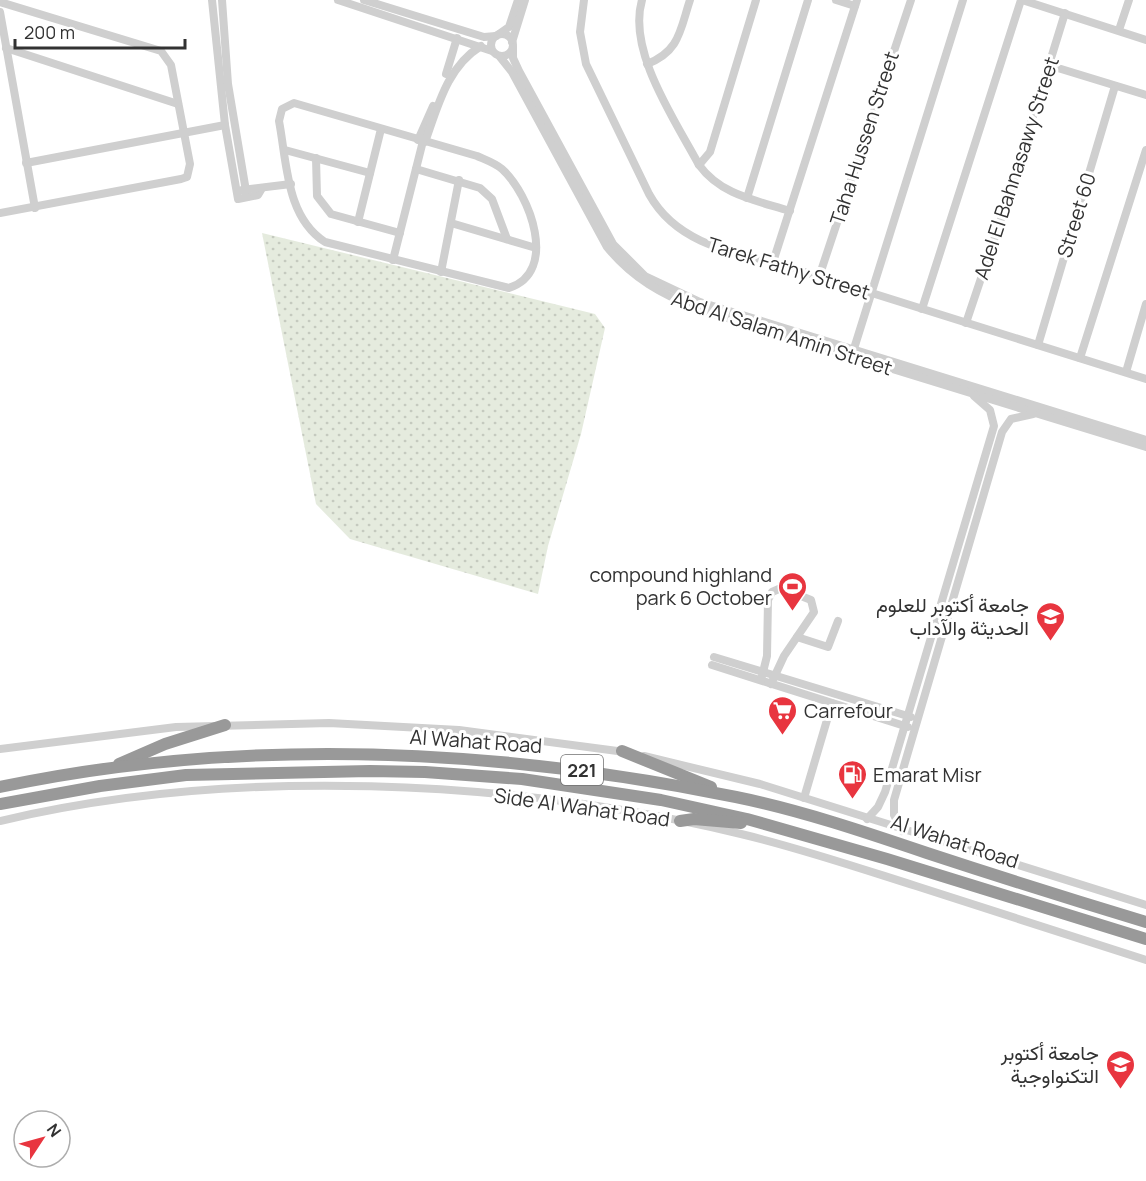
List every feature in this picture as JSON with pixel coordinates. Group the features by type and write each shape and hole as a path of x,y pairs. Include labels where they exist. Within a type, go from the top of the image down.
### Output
{"highway":[{"path":"106,769 165,744 225,725"},
{"path":"622,751 738,797"},
{"name":"Al Wahat Road","path":"0,787 176,760 274,756 423,755 574,769 738,797 863,832 1146,922"},
{"name":"Al Wahat Road","path":"0,804 100,786 186,775 425,772 576,786 661,800 747,819 1146,939"},
{"path":"680,821 694,819 738,824 747,819"},
{"path":"1008,897 1016,891 1016,882"},
{"path":"1035,905 1034,895 1039,889"}],"street":[{"path":"213,0 225,125 243,193"},
{"path":"222,0 228,84 243,193"},
{"path":"338,0 361,2 481,46 500,57 507,55 512,44 525,0"},
{"path":"492,51 490,44 509,27 518,0"},
{"name":"Tarek Fathy Street","path":"584,0 580,32 586,64 655,205 676,228 704,243 773,262 1146,379"},
{"path":"642,0 638,24 639,38 647,64 699,165 719,187 790,211"},
{"path":"647,64 669,53 676,43 690,0"},
{"path":"699,165 710,152 756,0"},
{"path":"747,198 808,0"},
{"path":"773,262 856,3 836,0"},
{"name":"Taha Hussen Street","path":"819,277 911,0"},
{"path":"852,353 963,0"},
{"path":"922,309 1022,0 1146,40"},
{"path":"1119,30 1130,0"},
{"path":"0,2 161,51 171,65 190,164 186,177 0,213"},
{"path":"374,7 484,37 506,35 512,44"},
{"path":"0,12 34,208"},
{"name":"Adel El Bahnasawy Street","path":"966,322 1005,207 1065,13"},
{"path":"393,260 422,141 453,60 457,38"},
{"name":"Abd Al Salam Amin Street","path":"512,44 516,65 560,158"},
{"path":"444,84 464,58 481,46"},
{"path":"6,48 178,104"},
{"name":"Abd Al Salam Amin Street","path":"500,57 512,72 560,158 613,244 645,276 700,302 969,392 1146,447"},
{"path":"1048,65 1146,95"},
{"name":"Street 60","path":"1038,345 1115,86"},
{"path":"294,103 381,129 490,161 510,177 527,207 535,234 536,248 532,270 527,279 509,288 325,242 314,235 298,214 285,150 280,115 282,109 294,103"},
{"path":"26,164 225,125"},
{"path":"358,222 381,129"},
{"path":"285,150 370,173"},
{"path":"1080,358 1146,150"},
{"path":"316,158 315,184 323,206 331,214 400,233"},
{"path":"416,169 480,188 492,199 507,239"},
{"path":"441,272 459,180"},
{"path":"243,193 256,187 261,190 291,184"},
{"path":"450,223 536,248"},
{"path":"1126,372 1146,304"},
{"name":"Abd Al Salam Amin Street","path":"852,353 1146,440"},
{"path":"867,819 882,801 994,420 988,407 969,392"},
{"path":"902,831 894,815 893,804 1006,424 1016,416 1038,414"},
{"path":"994,420 1002,419 1006,424"},
{"path":"762,676 767,656 768,600 776,589 781,588 807,597 814,605 812,617 796,637 773,680"},
{"path":"796,637 828,647 838,621"},
{"path":"767,656 782,660"},
{"path":"713,661 914,729"},
{"path":"773,680 917,719"},
{"path":"804,798 832,703"},
{"path":"0,749 81,737 225,725 329,723 459,730 622,751 680,763 804,798 902,831 1146,905"},
{"name":"Side Al Wahat Road","path":"0,821 134,798 285,787 451,790 570,801 744,835 870,872 1146,960"}],"shaded area":[{"path":"262,233 595,314 605,328 581,434 548,546 538,594 350,539 316,504"}],"place":[{"name":"compound highland park 6 October","path":"793,612"},
{"name":"جامعة أكتوبر للعلوم الحديثة والآداب","path":"1050,642"},
{"name":"Carrefour","path":"783,736"},
{"name":"Emarat Misr","path":"852,800"},
{"name":"جامعة أكتوبر التكنواوجية","path":"1120,1090"}]}
